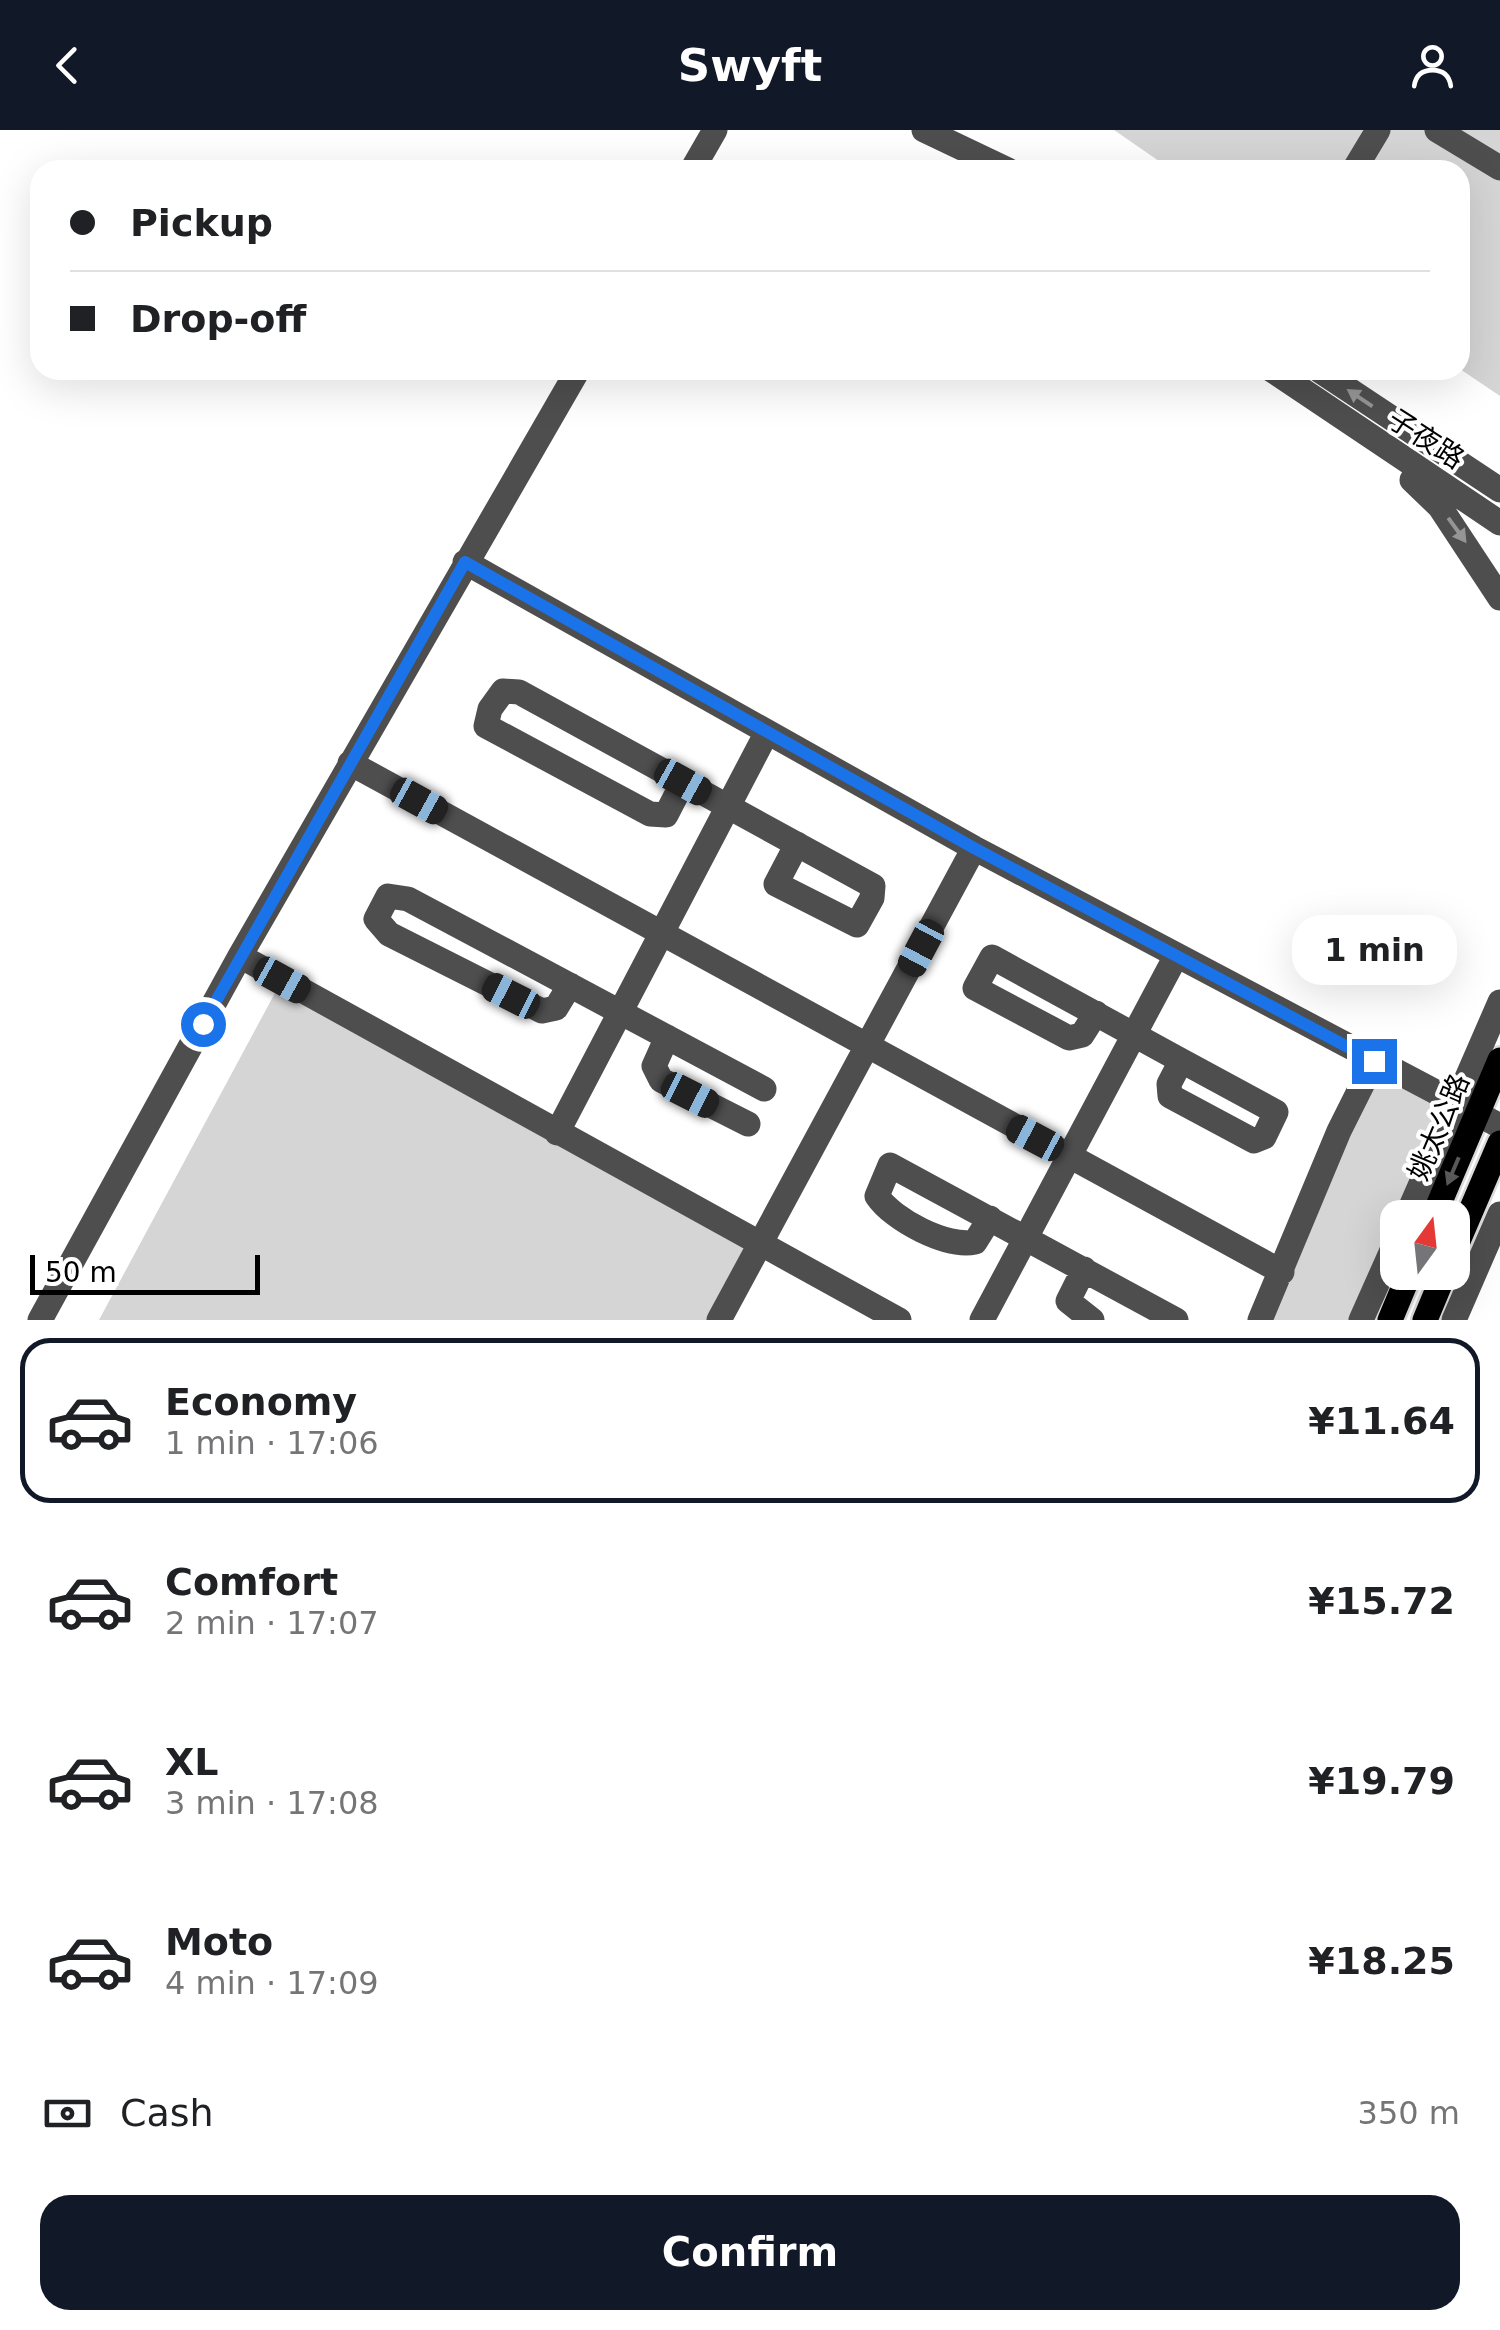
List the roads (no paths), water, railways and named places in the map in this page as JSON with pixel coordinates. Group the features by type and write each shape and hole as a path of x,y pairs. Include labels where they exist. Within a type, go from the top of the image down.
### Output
{"main road":[{"name":"姚太公路","path":"1441,1200 1500,1060"},
{"path":"1470,1213 1500,1143"},
{"path":"1390,1320 1402,1290"},
{"path":"1425,1320 1438,1290"}],"street":[{"path":"698,160 714,130"},
{"path":"924,130 989,160"},
{"path":"960,130 994,160"},
{"path":"1360,160 1378,130"},
{"path":"1437,130 1500,168"},
{"path":"40,1320 240,956 572,380"},
{"name":"子夜路","path":"1286,380 1500,523"},
{"name":"子夜路","path":"1333,380 1500,490"},
{"path":"1335,416 1392,461 1440,507 1500,598"},
{"path":"465,562 974,848 1477,1115"},
{"path":"683,782 666,814 650,814 486,726 490,709 503,691 519,692 797,844"},
{"path":"557,1133 767,732"},
{"path":"350,763 1282,1272"},
{"path":"719,1320 974,848"},
{"path":"570,985 556,1008 542,1011 389,934 376,918 388,896 408,899 570,985 667,1037 764,1090"},
{"path":"240,956 900,1320"},
{"path":"982,1320 1176,956"},
{"path":"1418,1200 1477,1115 1500,1002"},
{"path":"1096,1014 1181,1060"},
{"path":"667,1037 654,1066 661,1080 748,1124"},
{"path":"1260,1320 1339,1131 1374,1061"},
{"path":"1454,1320 1500,1214"},
{"path":"990,1218 1176,1320"},
{"path":"1084,1269 1068,1302 1092,1320"},
{"path":"1362,1320 1380,1278"}]}
